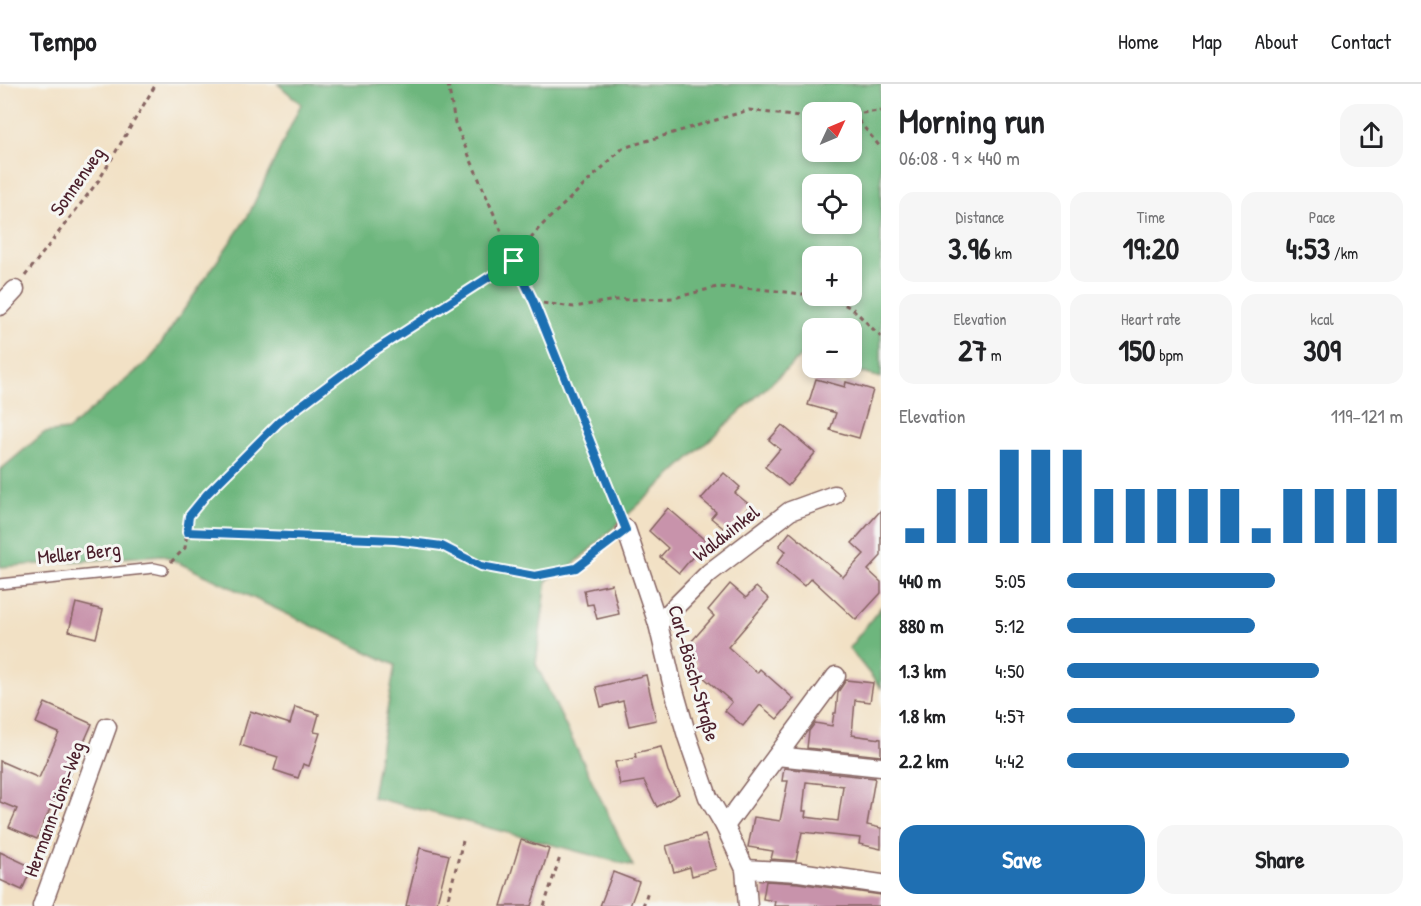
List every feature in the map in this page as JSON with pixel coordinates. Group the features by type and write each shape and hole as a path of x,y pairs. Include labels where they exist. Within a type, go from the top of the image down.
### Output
{"street":[{"path":"0,306 15,290"},
{"name":"Waldwinkel","path":"658,624 709,573 790,511 834,495"},
{"name":"Carl-Bösch-Straße","path":"626,530 658,624 687,736 708,797 725,826 745,869 748,906"},
{"path":"725,826 836,676"},
{"name":"Hermann-Löns-Weg","path":"42,906 107,727"},
{"path":"777,756 881,767"},
{"path":"745,869 799,872 881,884"}],"lane":[{"name":"Meller Berg","path":"0,584 154,568 163,570"}],"path":[{"name":"Sonnenweg","path":"15,290 99,180 156,84"},
{"path":"187,532 395,540 442,546 481,566 535,576 576,568 626,530 534,302 454,123 448,84"},
{"path":"163,570 185,548 189,516 207,494 279,422 371,353 514,261 539,228 623,148 749,110 802,117"},
{"path":"862,114 881,111"},
{"path":"862,126 881,148"},
{"path":"534,302 574,307 615,300 674,298 717,287 802,294"},
{"path":"847,306 881,337"},
{"path":"446,906 462,841"},
{"path":"544,906 560,857"},
{"path":"642,906 648,891"}],"green space":[{"path":"278,84 881,84 881,378 862,373 862,318 802,318 802,355 574,564 547,580 536,664 633,866 372,797 395,665 162,555 0,567 0,470 44,433 68,430 151,358 248,216 301,104"},
{"path":"881,607 881,688 849,648"}],"building":[{"path":"816,379 845,387 846,382 873,390 859,438 830,430 836,413 808,405"},
{"path":"782,425 815,453 788,486 765,467 780,449 769,440"},
{"path":"724,473 740,487 735,493 750,505 728,532 711,518 716,512 701,499"},
{"path":"668,508 706,541 679,573 660,557 668,548 649,531"},
{"path":"881,510 881,556 868,570 881,582 881,593 856,620 811,578 804,586 777,563 786,551 779,546 790,532 843,577 864,554 852,543"},
{"path":"612,584 619,614 597,619 593,604 587,605 584,590"},
{"path":"730,584 746,598 756,587 769,599 728,647 757,673 760,669 794,699 777,719 760,705 743,726 725,711 732,702 694,669 698,664 683,651 714,616 708,610"},
{"path":"76,603 103,610 96,638 69,631"},
{"path":"646,675 656,720 629,726 623,701 601,707 596,687"},
{"path":"846,680 873,683 870,702 855,700 852,735 881,739 881,756 807,748 809,731 815,723 832,726 838,692"},
{"path":"45,703 92,724 68,778 64,777 37,839 9,827 17,809 0,802 0,761 39,778 59,733 36,723"},
{"path":"295,707 319,714 314,732 320,733 309,766 303,764 298,778 274,770 278,757 240,745 250,711 290,724"},
{"path":"661,747 668,771 679,794 657,807 644,781 620,785 615,762 636,758 635,753"},
{"path":"784,768 875,778 867,825 881,828 881,849 859,844 860,838 802,832 796,861 771,859 773,851 748,847 754,817 780,821 788,781 782,781","holes":["806,782 843,786 838,821 805,817 806,811 803,811"]},
{"path":"705,835 716,869 692,876 690,867 674,872 666,846"},
{"path":"521,840 549,849 531,906 501,906"},
{"path":"420,848 449,855 436,906 406,906"},
{"path":"0,852 32,867 22,890 0,880"},
{"path":"613,872 639,882 630,906 600,906"},
{"path":"766,881 798,883 881,895 881,906 774,906 775,901 763,899"}],"route":[{"path":"514,261 534,302 626,530 576,568 535,576 481,566 442,546 395,540 187,532 189,516 207,494 279,422 371,353 514,261"}]}
